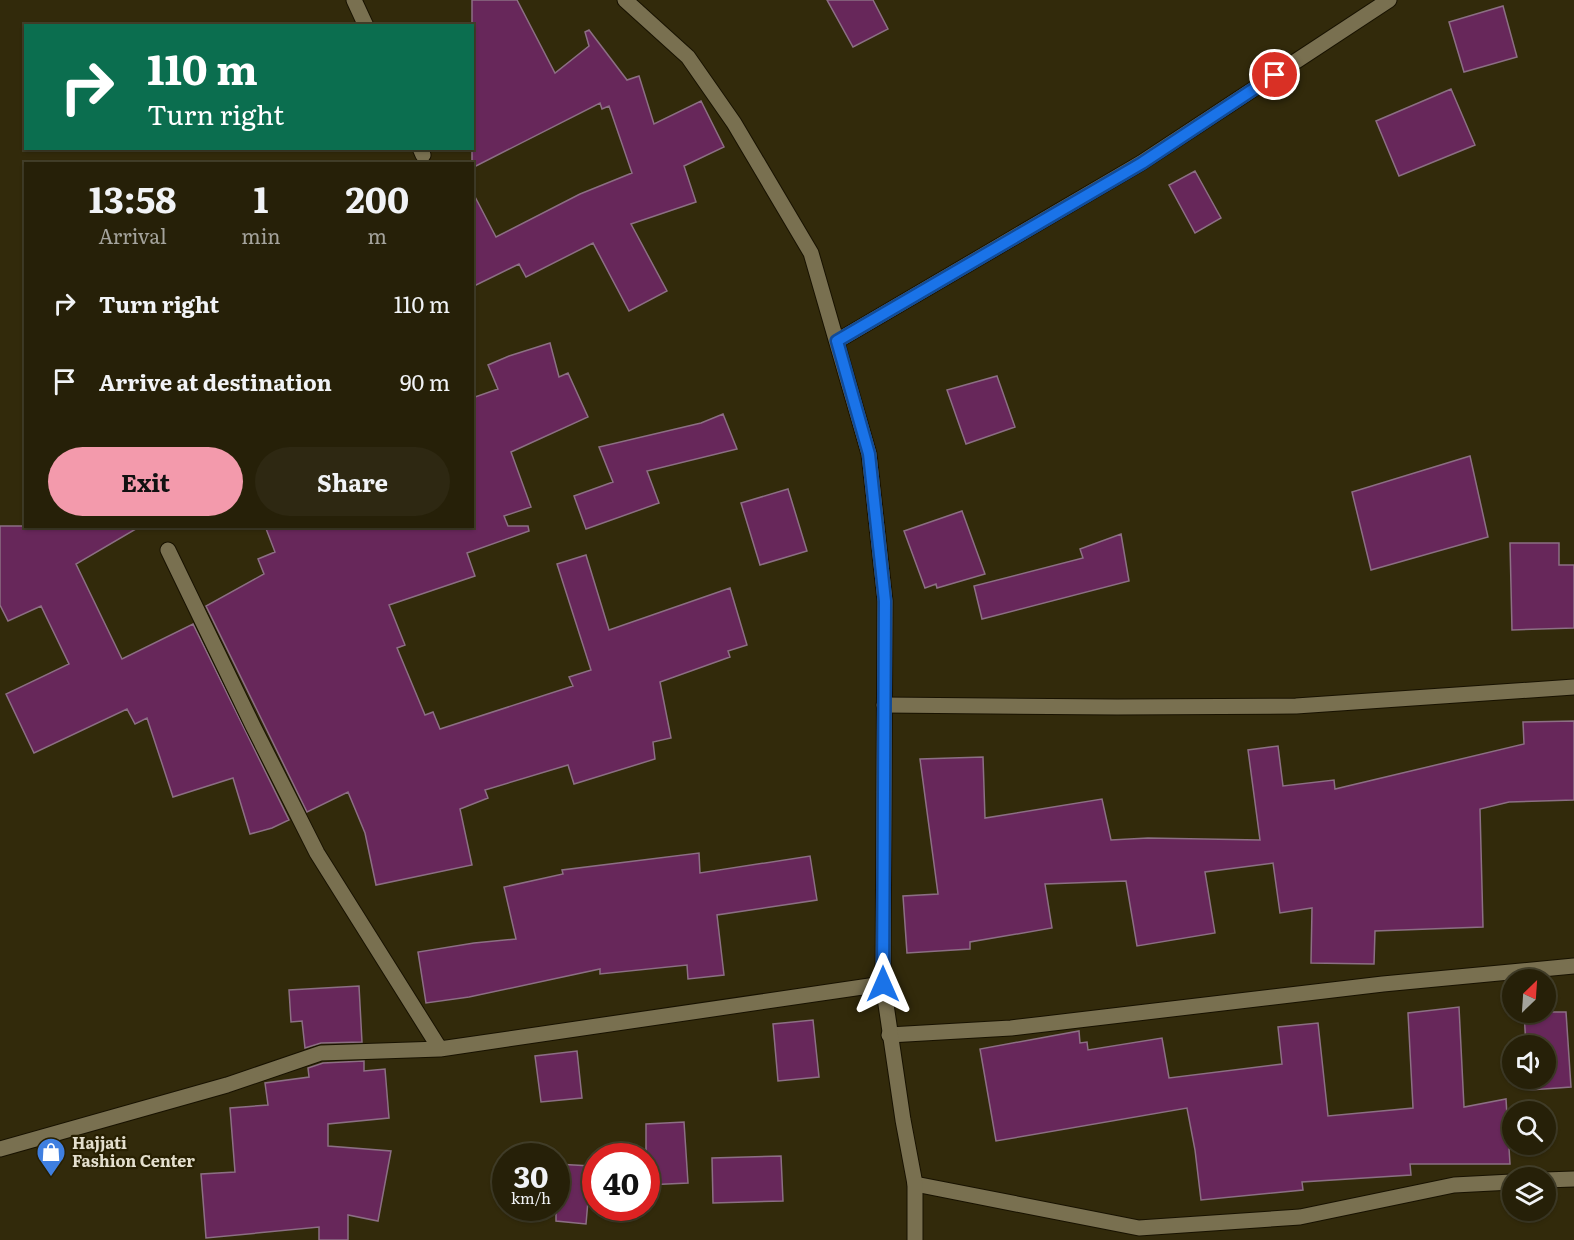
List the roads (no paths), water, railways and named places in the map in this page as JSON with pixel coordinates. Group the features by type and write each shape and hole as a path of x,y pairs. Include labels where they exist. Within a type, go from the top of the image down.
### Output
{"street":[{"path":"354,0 365,24"},
{"path":"625,0 688,57 734,123 811,253 869,454 885,601 883,984 889,1035 915,1184 915,1240"},
{"path":"837,341 1142,163 1389,0"},
{"path":"168,550 317,853 441,1048"},
{"path":"884,705 1296,706 1574,687"},
{"path":"889,1035 1011,1028 1383,984 1574,966"},
{"path":"0,1149 227,1085 321,1053 441,1048 883,984"},
{"path":"1556,1180 1574,1179"},
{"path":"915,1184 1139,1228 1300,1217 1454,1185 1502,1183"}],"place":[{"name":"Hajjati Fashion Center","path":"51,1178"}]}
